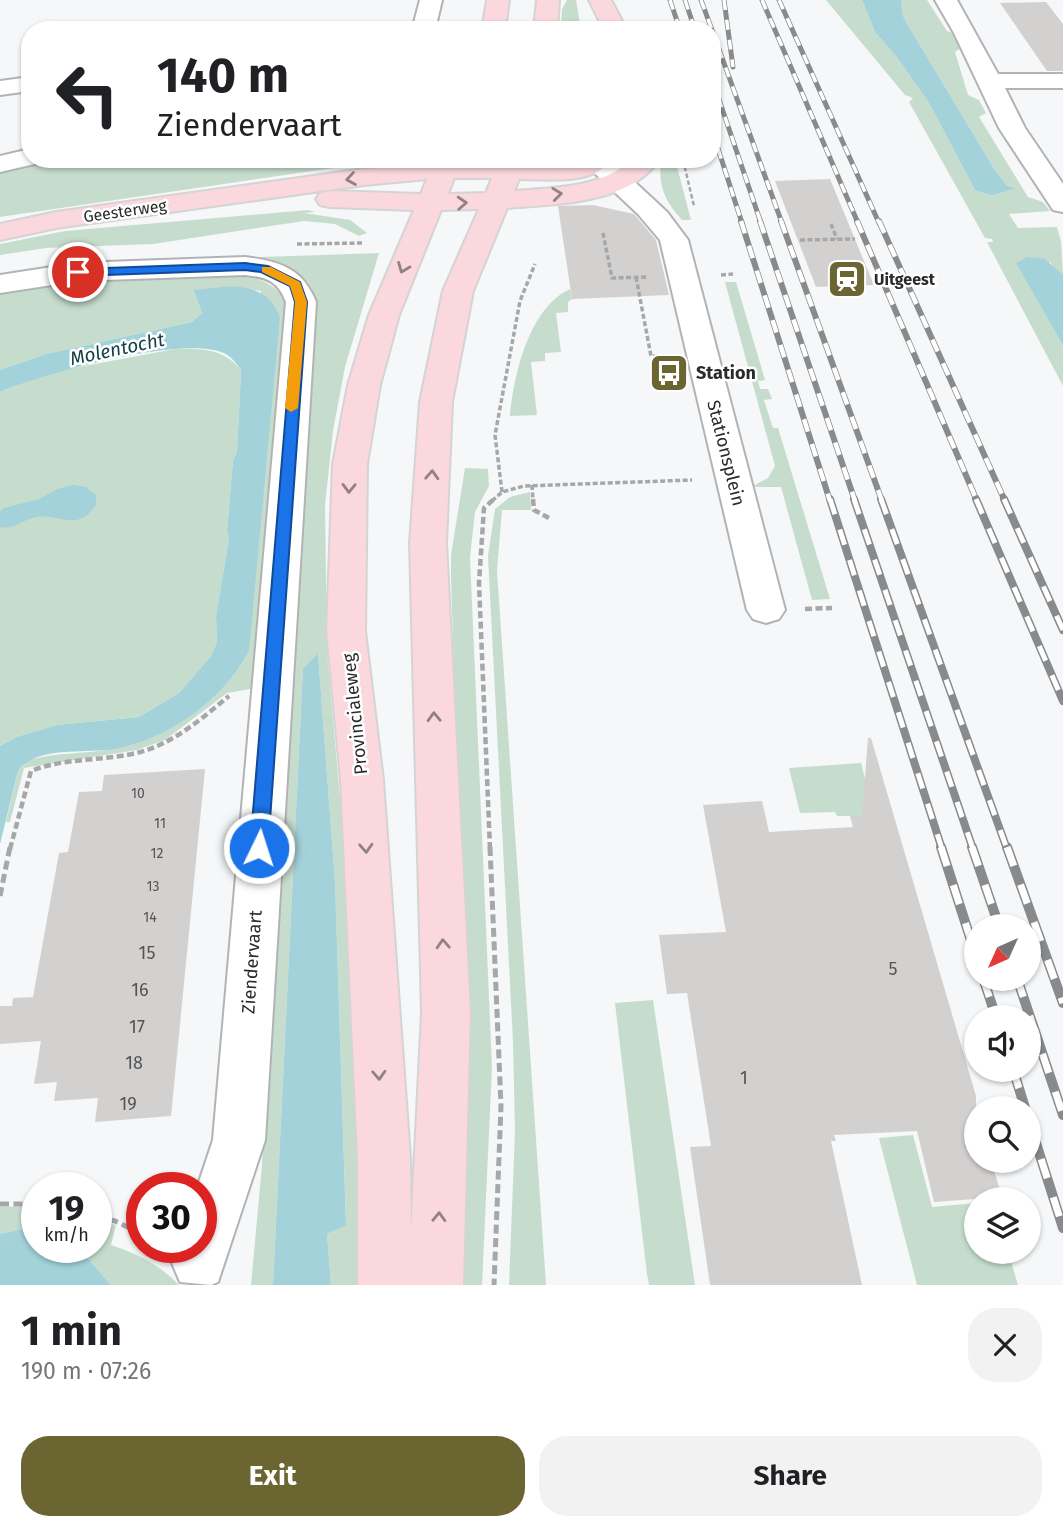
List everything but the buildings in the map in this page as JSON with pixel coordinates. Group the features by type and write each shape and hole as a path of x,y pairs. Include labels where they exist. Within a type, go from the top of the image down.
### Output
{"main road":[{"path":"494,21 498,0"},
{"path":"546,21 548,0"},
{"path":"584,0 590,21"},
{"path":"600,0 611,21"},
{"name":"Geesterweg","path":"0,232 56,220 426,168"},
{"name":"Provincialeweg","path":"385,1285 384,1158 363,793 346,631 349,464 364,385 384,315 445,168"},
{"path":"436,1285 446,1012 429,531 436,402 458,291 510,168"},
{"name":"Geesterweg","path":"536,168 573,171 585,168"},
{"name":"Geesterweg","path":"251,194 428,204 497,201 570,192 594,168"},
{"path":"612,168 636,173 640,168"}],"street":[{"path":"425,21 431,0"},
{"path":"946,0 1012,128 1063,204"},
{"path":"989,81 1063,80"},
{"path":"0,88 21,85"},
{"path":"0,163 21,160"},
{"name":"Stationsplein","path":"601,168 662,219 674,240 766,610"},
{"name":"Ziendervaart","path":"0,284 78,272 245,266 264,268 295,284 301,302 270,688 239,1140 199,1264"}],"path":[{"path":"684,168 697,215"},
{"path":"831,224 837,239"},
{"path":"603,233 608,255"},
{"path":"800,240 855,239"},
{"path":"494,1285 501,1106 479,583 484,508 502,492 495,435 520,301 535,264"},
{"path":"636,277 651,356 661,355 664,367"},
{"path":"532,485 534,510 549,518"},
{"path":"825,608 832,608"},
{"path":"0,896 13,828 31,771 135,754 183,734 229,696 270,688"},
{"path":"0,1204 21,1204"}],"green space":[{"path":"567,0 576,0 580,21 561,21 562,9"},
{"path":"826,0 862,0 875,32 896,56 929,103 975,190 1015,188 1007,186 993,167 909,27 903,16 901,0 927,0 947,31 956,35 961,48 955,52 968,95 979,100 986,113 979,117 1028,197 1043,202 1050,211 1009,214 1018,228 1057,227 1061,241 1063,275 1060,276 1050,262 1017,263 1063,345 1063,386 987,242 993,242 992,239 985,238 909,102 913,98 905,95"},
{"path":"24,168 333,168 0,217 0,173"},
{"path":"660,168 677,168 691,220 682,220 671,206 660,177"},
{"path":"308,210 315,212 304,213 350,220 367,233 359,236 335,224 304,221 153,244 46,248 0,255 0,244 65,231"},
{"path":"379,253 345,367 333,431 325,505 327,651 349,899 360,1092 362,1285 331,1285 327,1234 346,1224 335,882 318,653 303,668 273,1285 251,1285 262,1165 274,897 307,325 313,291 303,277 286,268 265,263 215,259 150,261"},
{"path":"229,273 263,281 277,290 288,304 258,660 250,689 227,693 165,740 137,750 24,768 10,822 6,822 18,771 29,760 114,749 134,744 174,727 210,701 225,686 249,651 261,291 232,286 193,291 202,313 192,322 46,354 0,370 0,292 61,280"},
{"path":"725,282 736,282 765,380 758,381 760,389 768,389 772,399 764,400 773,428 778,428 830,599 812,600 781,487 751,487 768,478 775,466"},
{"path":"570,289 572,299 568,302 568,312 556,313 561,352 545,353 545,361 531,362 537,415 510,416 520,362 534,326 556,298"},
{"path":"175,349 203,349 219,353 241,370 237,452 233,461 227,529 229,539 216,616 217,642 211,656 179,693 139,717 57,725 16,737 0,746 0,392 52,372"},
{"path":"465,468 488,469 489,486 475,512 470,557 492,1067 482,1285 458,1285 461,805 458,804 451,555"},
{"path":"530,492 531,510 502,510 497,571 546,1285 509,1285 515,1131 513,1042 488,556 495,509 510,497"},
{"path":"861,763 872,806 865,816 837,816 835,812 800,813 789,768"},
{"path":"653,1000 695,1285 649,1285 647,1274 615,1003"},
{"path":"913,1135 932,1207 964,1204 964,1264 1012,1264 1018,1285 917,1285 879,1138"},
{"path":"21,1206 21,1229 0,1234 0,1207"},
{"path":"112,1224 116,1225 112,1241"},
{"path":"112,1245 126,1251 126,1263 152,1263 179,1285 111,1285 92,1263 112,1263"}],"water":[{"path":"862,0 901,0 903,16 909,27 993,167 1007,186 1016,188 992,195 975,190 929,103 896,56 875,32"},
{"path":"1027,257 1045,259 1063,275 1063,345 1016,263"},
{"name":"Molentocht","path":"232,286 261,293 272,302 280,317 249,651 225,686 210,701 174,727 135,744 115,749 49,754 26,763 18,771 0,844 0,746 16,737 57,725 139,717 179,693 211,656 217,642 216,616 229,539 227,530 233,461 237,452 241,370 226,354 207,349 180,349 114,358 0,392 0,370 46,354 192,322 202,313 193,290"},
{"path":"73,485 86,487 96,495 96,505 89,514 74,520 36,517 14,526 0,527 0,511 4,508 39,499 57,489"},
{"path":"318,653 335,882 346,1225 327,1234 331,1285 273,1285 303,668"},
{"path":"21,1229 21,1263 92,1263 111,1285 0,1285 0,1234"}],"railway":[{"path":"670,0 677,21"},
{"path":"685,0 692,21"},
{"path":"701,0 709,21"},
{"path":"724,0 733,67"},
{"path":"762,0 858,223"},
{"path":"779,0 879,223"},
{"path":"721,55 782,223"},
{"path":"721,105 761,223"},
{"path":"721,158 742,223"},
{"path":"741,221 830,501"},
{"path":"760,221 855,501"},
{"path":"781,221 882,501"},
{"path":"857,221 977,501"},
{"path":"879,221 1005,501"},
{"path":"830,499 942,849"},
{"path":"854,499 973,849"},
{"path":"881,499 1007,849"},
{"path":"976,499 1063,701"},
{"path":"1004,499 1063,630"},
{"path":"941,847 964,919"},
{"path":"972,847 995,914"},
{"path":"1007,847 1063,1003"},
{"path":"987,991 992,1005"},
{"path":"1021,991 1063,1115"},
{"path":"1017,1082 1021,1096"},
{"path":"1041,1159 1063,1228"}],"slow traffic":[{"path":"266,269 295,284 301,302 291,408"}],"place":[{"name":"Uitgeest","path":"847,279"},
{"name":"Station","path":"669,373"}],"route":[{"path":"78,272 139,268 264,268 295,284 301,302 259,848"}]}
